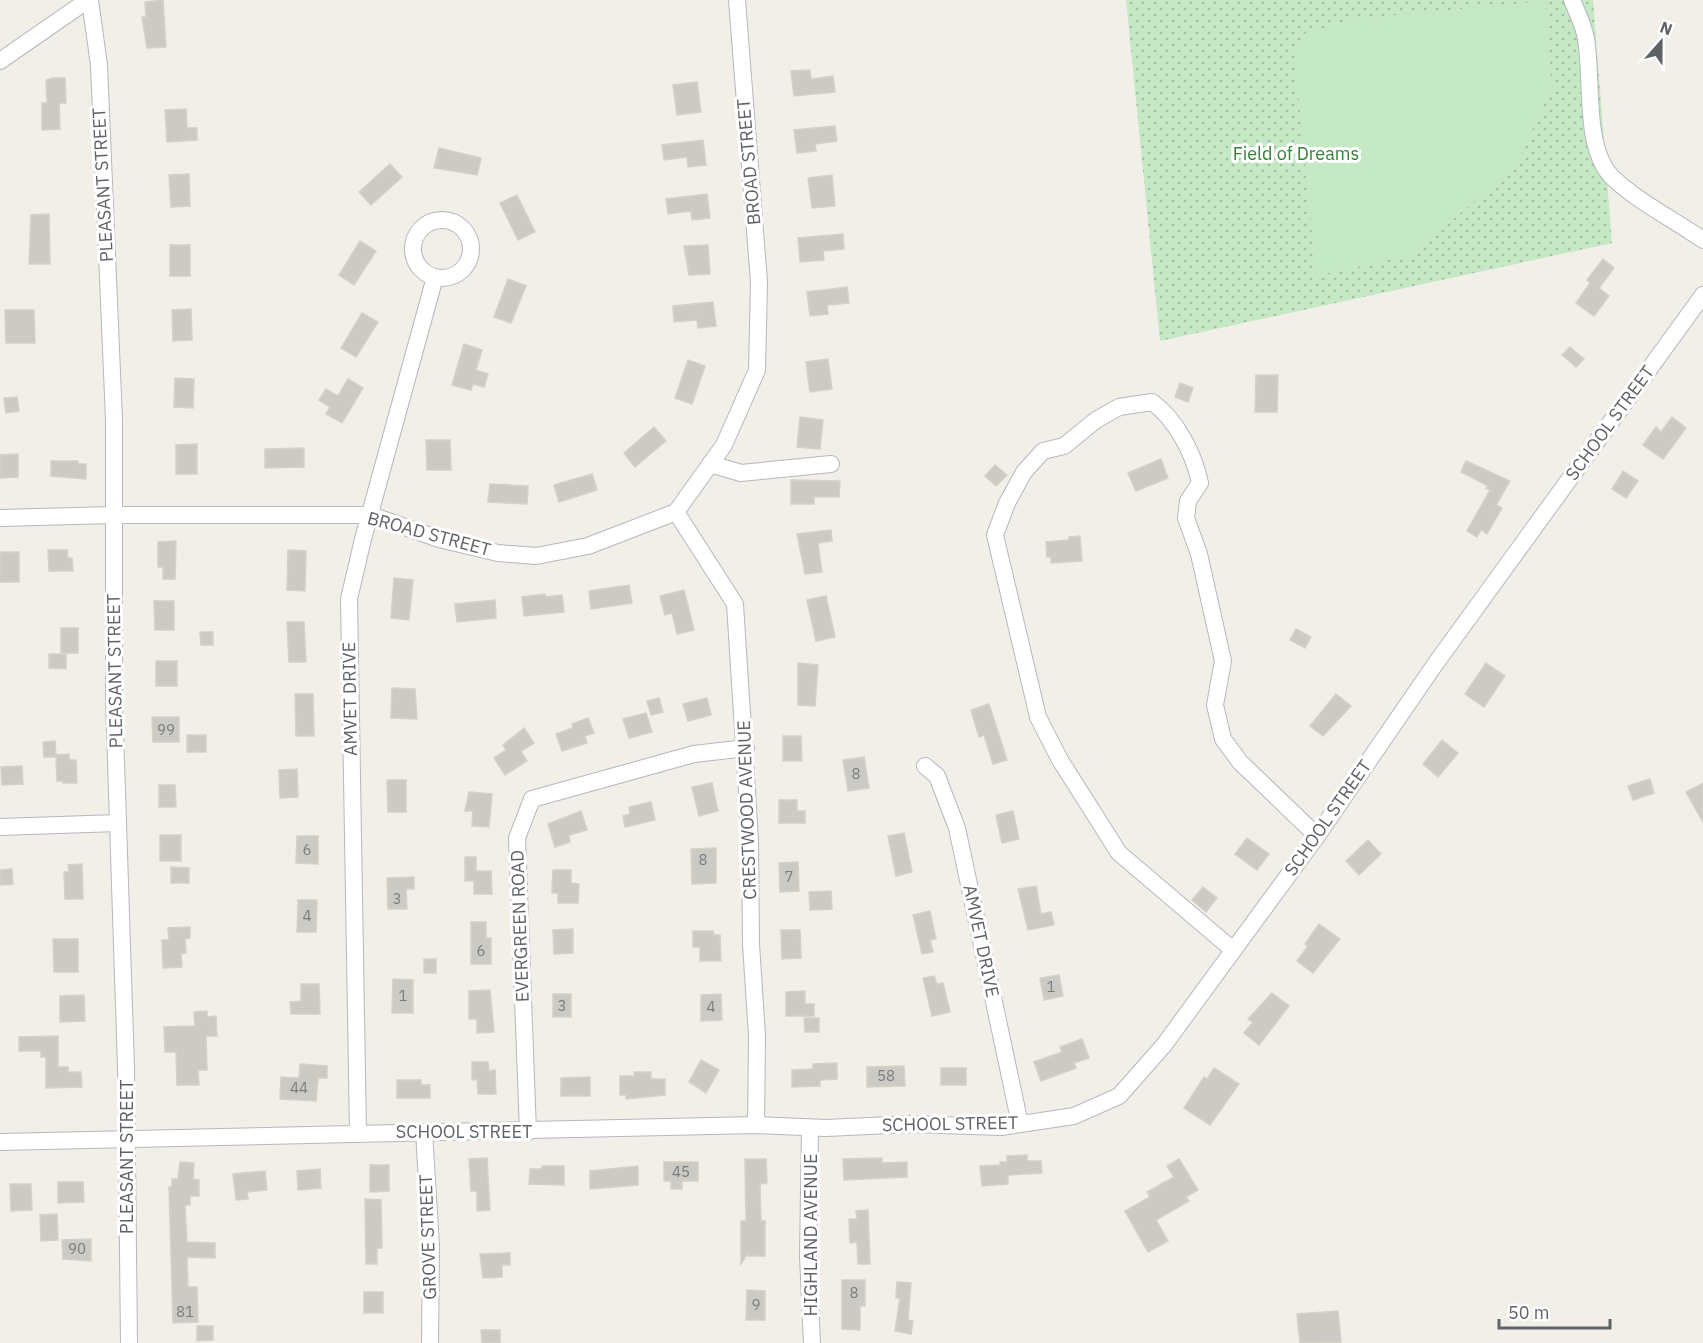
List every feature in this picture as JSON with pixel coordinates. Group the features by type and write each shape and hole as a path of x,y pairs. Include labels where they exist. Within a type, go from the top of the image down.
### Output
{"street":[{"path":"0,61 89,0"},
{"name":"PLEASANT STREET","path":"89,0 99,65 114,420 113,515 118,823 129,1343"},
{"name":"BROAD STREET","path":"0,518 113,515 371,515 439,539 498,553 536,556 588,546 676,512 724,445 757,370 759,282 737,0"},
{"path":"1572,0 1586,37 1595,141 1601,161 1611,175 1627,190 1703,240"},
{"name":"AMVET DRIVE","path":"358,1133 349,599 435,277"},
{"name":"SCHOOL STREET","path":"0,1142 358,1133 528,1132 756,1125 810,1128 912,1124 1001,1127 1074,1116 1119,1096 1164,1045 1317,836 1442,655 1703,295"},
{"path":"1233,950 1119,853 1060,760 1038,717 995,536 1007,503 1024,472 1043,451 1064,446 1096,420 1119,407 1152,402 1166,412 1197,465 1200,483 1188,501 1186,518 1198,554 1223,660 1215,705 1223,739 1240,762 1317,836"},
{"path":"710,464 741,473 831,464"},
{"name":"CRESTWOOD AVENUE","path":"676,512 735,604 746,748 750,839 751,944 757,1036 756,1125"},
{"name":"EVERGREEN ROAD","path":"528,1132 517,838 532,800 694,754 746,748"},
{"name":"AMVET DRIVE","path":"925,766 937,776 957,828 1020,1124"},
{"path":"0,827 118,823"},
{"name":"HIGHLAND AVENUE","path":"810,1128 808,1256 812,1343"},
{"name":"GROVE STREET","path":"424,1132 431,1245 430,1343"}],"green space":[{"name":"Field of Dreams","path":"1126,0 1593,0 1612,243 1160,341"},
{"path":"1545,1 1552,87 1516,165 1412,255 1316,276 1294,50 1305,33 1355,19"}],"building":[{"path":"163,0 166,47 147,48 142,17 146,17 145,2"},
{"path":"810,70 811,79 833,76 835,92 794,96 791,71"},
{"path":"65,78 66,103 59,103 60,129 42,130 42,103 47,103 46,80"},
{"path":"697,82 701,112 677,115 673,85"},
{"path":"186,109 187,128 197,128 197,140 167,142 165,110"},
{"path":"835,126 837,141 815,144 816,151 797,153 794,130"},
{"path":"703,140 706,165 688,167 687,157 664,160 662,145"},
{"path":"439,148 481,158 477,175 434,168"},
{"path":"390,164 402,177 371,205 359,192"},
{"path":"189,174 190,206 171,207 169,175"},
{"path":"832,175 835,206 812,208 808,178"},
{"path":"707,194 710,218 692,220 691,211 668,214 666,199"},
{"path":"517,195 535,232 518,240 500,203"},
{"path":"49,214 50,264 29,264 31,215"},
{"path":"843,234 844,249 823,251 824,260 800,262 798,238"},
{"path":"360,241 376,251 354,285 339,275"},
{"path":"170,245 190,245 190,276 170,276"},
{"path":"708,245 710,274 689,275 684,246"},
{"path":"1603,259 1614,268 1599,288 1609,296 1594,316 1576,303 1590,283 1587,280"},
{"path":"508,279 526,286 511,323 494,317"},
{"path":"847,287 849,303 827,305 828,314 810,316 807,292"},
{"path":"713,302 716,326 698,328 697,320 674,322 673,306"},
{"path":"191,309 192,340 173,341 172,310"},
{"path":"5,310 34,310 35,343 6,343"},
{"path":"362,313 378,322 356,357 341,348"},
{"path":"464,344 482,350 476,370 488,374 484,387 473,384 471,390 452,385"},
{"path":"1570,347 1584,359 1576,367 1562,355"},
{"path":"828,359 832,389 810,392 806,362"},
{"path":"688,360 705,366 692,404 675,398"},
{"path":"1256,375 1278,375 1277,412 1255,412"},
{"path":"175,378 194,379 193,408 174,407"},
{"path":"348,379 363,388 342,423 326,414 330,407 319,400 326,389 338,396"},
{"path":"1180,383 1193,388 1188,402 1175,397"},
{"path":"17,397 19,411 6,413 4,398"},
{"path":"800,417 823,420 820,449 797,447"},
{"path":"1672,417 1686,428 1663,459 1643,445 1656,427 1661,432"},
{"path":"654,427 666,441 635,467 624,453"},
{"path":"426,440 450,440 451,470 427,470"},
{"path":"197,444 197,474 176,474 176,445"},
{"path":"304,448 304,467 265,468 265,449"},
{"path":"18,454 18,477 0,478 0,455"},
{"path":"1161,459 1168,478 1136,491 1128,473"},
{"path":"51,461 78,461 78,464 86,464 86,479 51,476"},
{"path":"1466,461 1510,481 1496,505 1502,508 1487,534 1481,530 1477,537 1467,531 1490,490 1486,488 1488,486 1461,472"},
{"path":"995,465 1007,475 996,486 985,476"},
{"path":"1623,471 1638,481 1626,498 1612,489"},
{"path":"592,474 597,490 559,502 554,485"},
{"path":"791,480 840,481 839,497 814,497 814,504 791,504"},
{"path":"490,484 528,486 527,504 488,502"},
{"path":"831,530 832,541 818,543 822,572 805,574 797,534"},
{"path":"1080,536 1082,561 1051,563 1051,557 1047,557 1046,542 1069,540 1069,537"},
{"path":"176,541 175,579 163,579 163,567 158,567 158,542"},
{"path":"48,550 67,550 68,558 72,558 73,571 49,571"},
{"path":"288,550 306,551 305,591 287,590"},
{"path":"0,552 19,552 19,582 0,582"},
{"path":"394,578 413,580 409,620 391,618"},
{"path":"629,585 632,603 591,609 589,591"},
{"path":"684,590 694,630 677,634 672,613 665,615 660,596"},
{"path":"545,594 545,597 562,595 564,612 524,616 522,597"},
{"path":"826,596 835,637 816,641 807,600"},
{"path":"495,600 496,618 457,622 455,604"},
{"path":"154,601 174,601 174,630 155,630"},
{"path":"287,622 304,622 306,662 289,662"},
{"path":"61,628 78,628 78,653 61,653"},
{"path":"1296,629 1311,637 1305,648 1290,640"},
{"path":"200,632 213,632 213,645 201,645"},
{"path":"49,654 66,654 66,669 49,668"},
{"path":"156,661 177,661 177,686 156,686"},
{"path":"798,663 818,665 815,706 798,705"},
{"path":"1486,663 1505,676 1484,707 1465,694"},
{"path":"392,688 415,689 417,719 391,718"},
{"path":"295,694 313,694 314,736 296,736"},
{"path":"1336,694 1351,706 1323,736 1310,726"},
{"path":"659,698 663,712 651,715 647,701"},
{"path":"707,698 711,715 688,721 683,704"},
{"path":"989,704 1007,760 993,764 984,735 979,737 971,710"},
{"path":"646,713 652,732 629,738 623,719"},
{"path":"152,717 179,717 179,742 153,742"},
{"path":"588,718 594,733 585,736 587,743 562,751 556,734 573,728 572,724"},
{"path":"524,728 534,743 521,751 527,761 505,775 494,758 506,750 503,745"},
{"path":"187,735 206,735 206,752 187,752"},
{"path":"783,736 801,736 802,761 783,761"},
{"path":"1442,740 1458,753 1438,777 1423,764"},
{"path":"55,741 56,757 44,757 43,742"},
{"path":"69,754 69,760 76,760 77,783 57,781 56,755"},
{"path":"864,757 869,788 848,791 843,760"},
{"path":"22,766 23,784 2,785 1,767"},
{"path":"297,769 298,797 280,798 279,770"},
{"path":"1650,779 1654,793 1633,800 1628,786"},
{"path":"387,780 406,780 406,812 388,812"},
{"path":"712,783 718,811 699,816 692,787"},
{"path":"1703,783 1703,822 1686,792"},
{"path":"159,785 175,785 176,807 159,807"},
{"path":"469,792 492,794 489,827 472,826 473,811 465,811"},
{"path":"779,800 797,800 797,811 805,811 805,823 779,823"},
{"path":"651,802 655,820 625,827 623,816 630,814 629,807"},
{"path":"581,811 587,830 569,835 570,842 555,847 548,824"},
{"path":"1013,811 1019,839 1002,843 996,815"},
{"path":"904,833 912,872 896,876 888,836"},
{"path":"160,835 181,835 181,861 160,861"},
{"path":"297,836 318,836 318,864 296,863"},
{"path":"1247,838 1269,854 1257,870 1235,854"},
{"path":"1368,840 1381,854 1359,875 1346,861"},
{"path":"716,848 716,883 692,884 691,849"},
{"path":"465,857 476,857 476,871 491,871 492,894 474,894 474,881 465,881"},
{"path":"798,862 799,891 780,892 779,863"},
{"path":"82,864 83,899 65,899 64,872 69,872 68,865"},
{"path":"171,867 189,868 189,883 171,883"},
{"path":"12,869 13,884 0,885 0,870"},
{"path":"553,870 571,870 571,883 579,884 578,903 558,903 558,893 552,893"},
{"path":"414,877 414,889 406,889 407,909 388,909 387,878"},
{"path":"1036,886 1041,914 1051,912 1054,925 1028,930 1018,889"},
{"path":"1203,887 1217,898 1206,912 1192,900"},
{"path":"831,891 832,909 810,910 809,892"},
{"path":"298,900 317,900 316,932 297,932"},
{"path":"930,911 936,939 930,940 933,952 922,954 913,915"},
{"path":"471,922 486,922 486,938 491,938 491,964 471,964"},
{"path":"1319,924 1340,939 1313,973 1297,961 1308,946 1305,944"},
{"path":"190,927 190,938 185,939 186,953 181,954 182,967 163,968 162,940 169,940 168,928"},
{"path":"573,929 573,953 554,954 553,930"},
{"path":"781,930 800,930 801,958 782,959"},
{"path":"693,931 713,931 714,935 720,935 721,961 700,961 700,947 693,947"},
{"path":"53,939 78,939 78,972 54,972"},
{"path":"424,959 436,959 436,973 424,973"},
{"path":"1059,975 1063,996 1044,1000 1040,978"},
{"path":"934,976 937,984 943,983 950,1012 932,1016 923,978"},
{"path":"393,979 413,980 413,1013 392,1013"},
{"path":"301,984 319,984 320,1014 291,1014 290,1002 301,1001"},
{"path":"490,990 494,1032 477,1033 477,1019 469,1019 469,991"},
{"path":"805,991 805,1004 814,1004 814,1016 786,1016 786,992"},
{"path":"1272,993 1289,1006 1259,1045 1244,1033 1253,1022 1248,1019"},
{"path":"553,994 571,994 571,1017 553,1017"},
{"path":"721,994 722,1020 701,1021 701,995"},
{"path":"84,995 85,1021 60,1022 60,996"},
{"path":"207,1011 207,1017 216,1016 217,1036 206,1036 207,1070 198,1070 199,1085 177,1085 176,1052 165,1052 164,1027 195,1026 194,1012"},
{"path":"804,1018 819,1018 819,1032 805,1032"},
{"path":"58,1036 58,1067 68,1067 68,1072 81,1072 82,1087 46,1088 46,1057 41,1057 41,1051 19,1051 19,1037"},
{"path":"1082,1039 1089,1058 1074,1063 1076,1068 1041,1081 1034,1062 1062,1052 1060,1047"},
{"path":"701,1060 719,1070 706,1093 689,1082"},
{"path":"472,1062 488,1062 489,1071 495,1070 496,1094 478,1094 477,1079 472,1080"},
{"path":"837,1063 837,1079 820,1080 820,1086 792,1087 792,1070 813,1069 813,1064"},
{"path":"300,1064 327,1066 327,1078 318,1078 316,1101 280,1099 281,1077 299,1078"},
{"path":"904,1066 905,1086 867,1087 867,1067"},
{"path":"941,1068 966,1068 966,1085 941,1085"},
{"path":"1214,1068 1239,1084 1210,1125 1184,1108 1204,1077 1207,1079"},
{"path":"634,1072 651,1072 651,1079 665,1079 665,1095 626,1099 626,1095 620,1095 620,1076 635,1076"},
{"path":"590,1077 590,1096 561,1096 561,1078"},
{"path":"397,1080 421,1080 421,1085 430,1085 430,1098 397,1098"},
{"path":"1027,1155 1027,1161 1041,1161 1042,1173 1008,1175 1008,1184 982,1186 980,1166 1000,1165 1000,1162 1007,1162 1007,1156"},
{"path":"487,1158 490,1210 477,1211 477,1191 471,1191 469,1159"},
{"path":"882,1158 882,1163 907,1162 907,1177 844,1180 843,1159"},
{"path":"745,1159 766,1159 767,1183 760,1184 761,1221 765,1221 765,1256 748,1256 748,1253 741,1264 741,1221 746,1221"},
{"path":"1179,1159 1198,1190 1186,1197 1189,1201 1156,1220 1168,1241 1148,1252 1125,1211 1150,1197 1147,1192 1174,1177 1167,1166"},
{"path":"180,1162 194,1163 193,1179 199,1180 199,1196 190,1196 190,1205 185,1205 187,1242 215,1243 215,1258 187,1257 188,1287 197,1287 198,1322 173,1323 169,1187 172,1187 172,1179 178,1179"},
{"path":"664,1162 698,1162 698,1181 682,1181 682,1189 671,1189 671,1181 664,1181"},
{"path":"370,1165 389,1165 389,1191 370,1192"},
{"path":"542,1166 564,1166 564,1185 529,1184 530,1169 542,1169"},
{"path":"638,1166 638,1185 590,1189 590,1171"},
{"path":"320,1169 321,1188 298,1190 297,1171"},
{"path":"265,1171 267,1190 247,1192 248,1199 236,1200 233,1174"},
{"path":"58,1182 83,1182 84,1202 58,1203"},
{"path":"10,1184 31,1184 32,1210 11,1211"},
{"path":"365,1199 381,1200 382,1248 377,1248 377,1264 366,1264"},
{"path":"868,1210 870,1264 858,1264 857,1242 850,1243 849,1219 857,1219 856,1211"},
{"path":"57,1214 58,1240 41,1241 40,1215"},
{"path":"91,1239 91,1261 63,1259 62,1240"},
{"path":"510,1253 510,1265 502,1265 502,1277 483,1278 480,1254"},
{"path":"842,1280 865,1280 865,1306 860,1306 860,1330 842,1329"},
{"path":"897,1282 911,1283 908,1320 913,1321 911,1334 895,1331 900,1298 896,1298"},
{"path":"747,1290 765,1291 765,1320 746,1320"},
{"path":"364,1292 383,1292 383,1313 364,1313"},
{"path":"1338,1311 1341,1342 1300,1343 1297,1314"},
{"path":"197,1326 213,1326 213,1340 197,1341"},
{"path":"481,1330 500,1330 500,1343 482,1343"}]}
